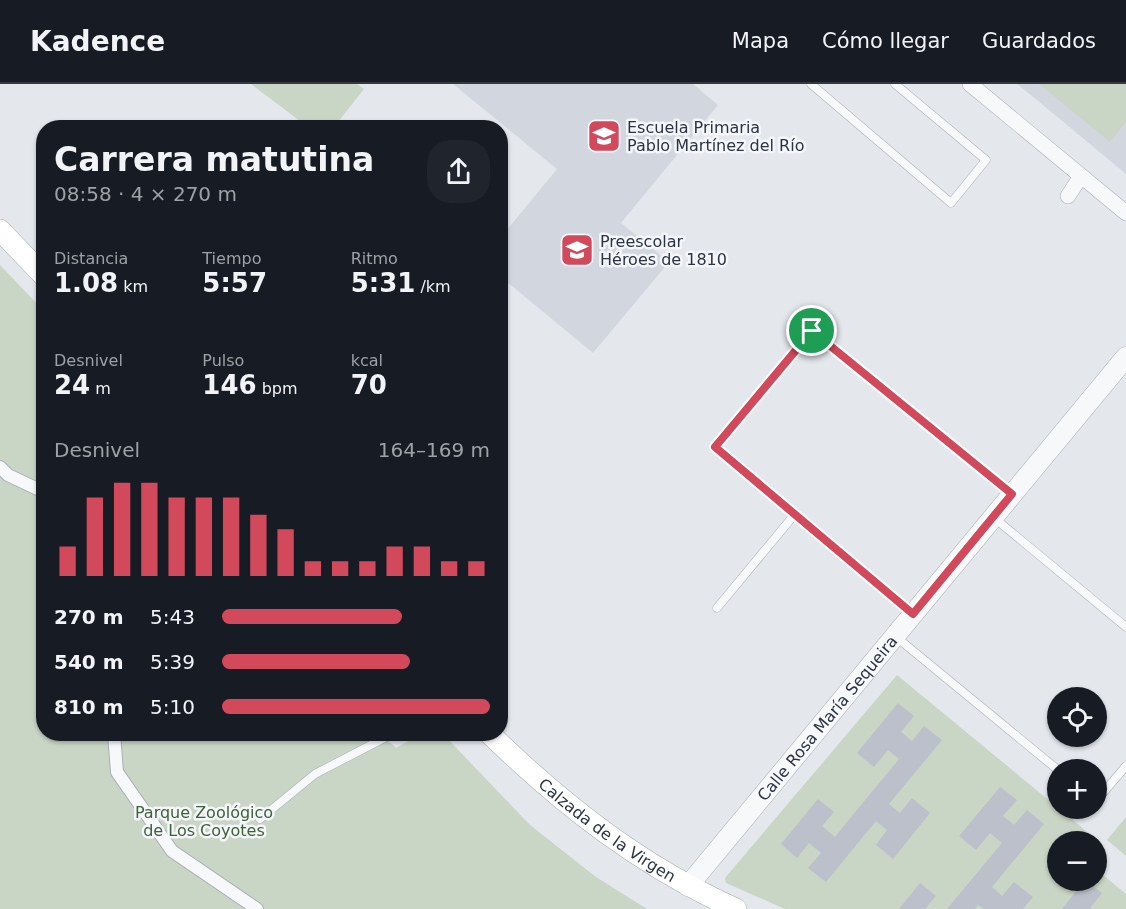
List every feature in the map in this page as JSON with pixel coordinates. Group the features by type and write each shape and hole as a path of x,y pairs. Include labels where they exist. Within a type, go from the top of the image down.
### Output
{"main road":[{"path":"0,230 36,268"},
{"name":"Calzada de la Virgen","path":"497,741 534,777 592,825 650,864 724,906"}],"street":[{"path":"970,84 1126,213"},
{"path":"1068,196 1081,176"},
{"name":"Calle Rosa María Sequeira","path":"687,886 1126,357"},
{"path":"0,467 8,475 36,488"},
{"path":"115,741 117,772 172,851 256,909"}],"lane":[{"path":"811,84 951,203 986,160 895,84"},
{"path":"913,614 715,447 812,331 1012,494"},
{"path":"717,608 795,514"},
{"path":"993,517 1126,627"},
{"path":"895,636 1047,761"},
{"path":"260,819 315,774 379,741"},
{"path":"1107,788 1126,766"}],"shaded area":[{"path":"453,84 693,84 718,105 621,223 669,262 593,353 508,283 508,228 557,169 508,129 508,120 497,120"},
{"path":"1017,84 1126,84 1126,174 1043,105"}],"green space":[{"path":"251,84 357,84 364,89 340,120 299,120"},
{"path":"1039,84 1126,84 1126,122 1110,142"},
{"name":"Parque Zoológico de Los Coyotes","path":"0,265 36,303 36,741 388,741 396,748 408,741 450,741 530,825 596,877 647,909 0,909"},
{"path":"897,675 1047,799 1047,819 1072,819 1086,831 1047,831 1047,891 1107,891 1107,878 1126,894 1126,909 785,909 726,883 725,878"},
{"path":"1126,817 1126,856 1107,840"}],"building":[{"path":"898,703 914,716 901,732 912,741 924,726 942,740 889,804 900,813 912,798 930,813 893,859 876,845 887,830 876,821 826,882 808,868 821,853 809,843 797,858 781,844 818,799 834,812 822,826 835,837 899,759 888,750 874,767 857,753"},
{"path":"1000,787 1017,800 1003,816 1014,825 1027,810 1044,824 992,887 1002,896 1014,882 1033,897 1023,909 984,909 978,905 975,909 947,909 1002,843 990,833 976,850 959,836"},
{"path":"920,883 936,896 925,909 899,909"},
{"path":"1076,891 1102,893 1090,908 1092,909 1062,909"}],"place":[{"name":"Escuela Primaria Pablo Martínez del Río","path":"604,136"},
{"name":"Preescolar Héroes de 1810","path":"577,250"}],"route":[{"path":"812,331 1012,494 913,614 715,447 812,331"}]}
